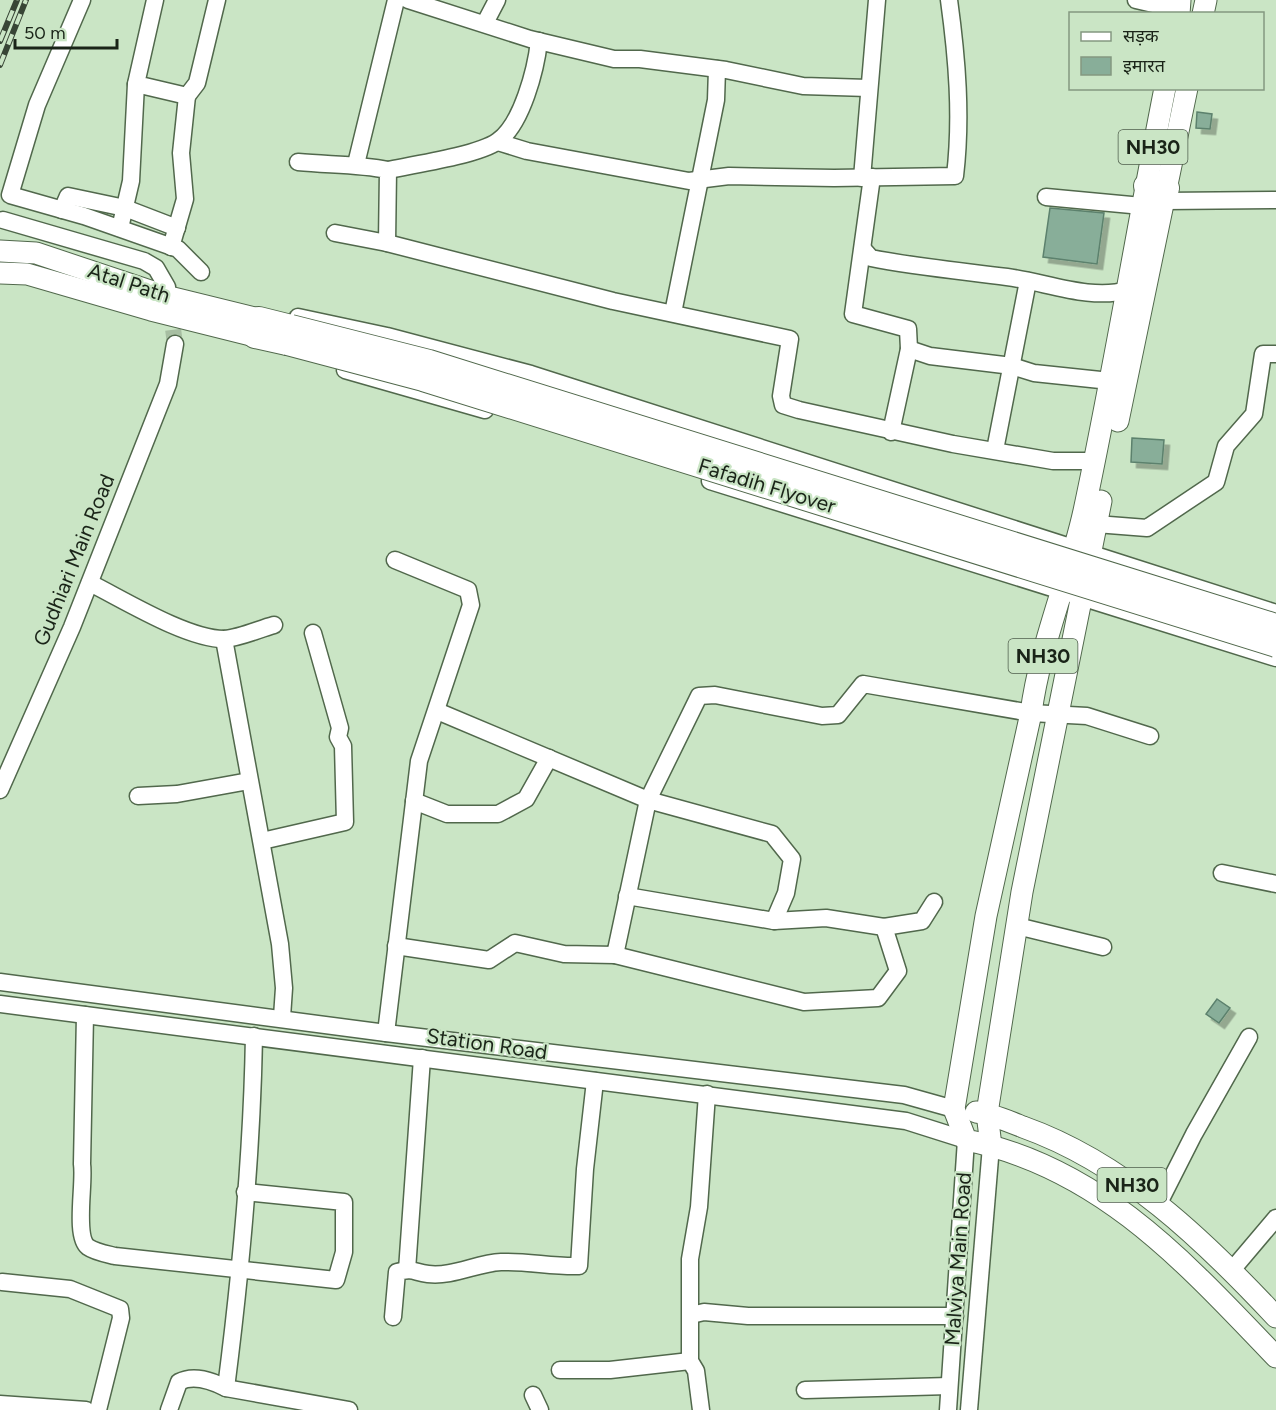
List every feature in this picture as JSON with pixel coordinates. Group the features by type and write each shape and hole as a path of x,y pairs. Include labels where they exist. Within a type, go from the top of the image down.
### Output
{"highway":[{"name":"Fafadih Flyover","path":"257,327 429,362 1276,626"},
{"name":"Fafadih Flyover","path":"289,335 423,380 1276,645"}],"main road":[{"name":"NH30","path":"1082,552 1096,524 1154,195 1165,90"},
{"name":"NH30","path":"987,1113 1017,926 1058,714 1071,596 1082,552 1094,461 1128,290 1186,90"},
{"name":"Atal Path","path":"0,251 36,253 257,327"},
{"name":"Atal Path","path":"0,273 27,274 151,310 257,327"},
{"name":"NH30","path":"1071,596 1035,686 986,916 954,1109 987,1113 1081,1151 1099,1161 1158,1205 1232,1270 1276,1317"},
{"name":"Malviya Main Road","path":"954,1109 966,1140"},
{"path":"987,1113 991,1146"},
{"name":"NH30","path":"966,1140 991,1146 1060,1171 1093,1191 1141,1227 1213,1289 1276,1357"}],"street":[{"path":"82,0 37,105 10,195 120,228 178,249 201,272"},
{"path":"120,228 131,181 136,84 150,13 156,0"},
{"path":"171,247 185,199 181,153 187,96 197,83 217,0"},
{"path":"356,164 396,0"},
{"path":"408,0 539,41 614,59 640,59 717,69 803,86 868,88"},
{"path":"485,23 497,0"},
{"path":"877,0 868,88 863,249 853,314 908,329 909,350 891,432"},
{"path":"498,142 527,151 689,181 729,176 867,178 955,176 959,145 956,44 949,0"},
{"path":"1136,0 1180,8"},
{"path":"298,162 346,167 356,164 388,170 461,155 498,142 515,120 523,103 539,41"},
{"path":"673,313 716,100 717,69"},
{"path":"136,84 187,96"},
{"path":"387,243 388,170"},
{"path":"1046,197 1154,195 1276,200"},
{"path":"62,210 68,196 125,208 177,228"},
{"path":"3,220 144,261 156,268 167,287"},
{"path":"336,233 387,243 613,301 790,339 781,396 783,405 891,432 1053,461 1094,461"},
{"path":"0,240 36,253"},
{"path":"863,249 871,258 897,263 1028,281 1109,296 1128,290"},
{"path":"995,450 1028,281"},
{"path":"1276,613 520,371 387,336 281,314 257,327 268,349 517,420 1071,596 1276,658"},
{"name":"Gudhiari Main Road","path":"0,790 90,583 168,384 175,344"},
{"path":"909,350 930,356 1012,366 1034,373 1110,381"},
{"path":"1096,524 1147,528 1216,482 1226,446 1254,414 1263,354 1276,354"},
{"path":"386,1033 419,761 469,618 471,605 468,590 395,560"},
{"path":"90,583 171,624 224,639 274,625"},
{"path":"262,841 345,822 342,746 338,737 340,728 313,633"},
{"path":"224,639 280,944 284,988 282,1017"},
{"path":"615,955 648,800 699,696 715,695 822,716 838,715 862,684 1031,713 1088,716 1150,736"},
{"path":"437,711 648,800 772,834 792,859 786,893 774,921"},
{"path":"414,801 447,814 498,814 525,799 549,758"},
{"path":"138,796 177,794 249,781"},
{"path":"1222,873 1276,884"},
{"path":"627,896 774,921 826,918 884,927 922,921 934,902"},
{"path":"1017,926 1103,947"},
{"path":"396,946 489,960 515,943 564,954 615,955 804,1002 878,998 898,970 884,927"},
{"name":"Station Road","path":"0,982 282,1017 386,1033 904,1095 954,1109"},
{"name":"Station Road","path":"0,1004 595,1082 906,1120 966,1140"},
{"path":"85,1015 82,1164 84,1177 81,1231 84,1243 90,1249 115,1256 336,1280 344,1252 344,1202 245,1192"},
{"path":"226,1388 253,1116 254,1036"},
{"path":"1158,1205 1184,1152 1249,1037"},
{"path":"407,1270 422,1058"},
{"path":"393,1317 397,1272 414,1269 428,1274 476,1269 503,1262 554,1267 579,1266 585,1169 595,1082"},
{"path":"701,1410 696,1371 690,1361 690,1259 699,1207 707,1094"},
{"name":"Malviya Main Road","path":"948,1410 966,1140"},
{"path":"969,1410 991,1146"},
{"path":"1232,1270 1276,1218"},
{"path":"2,1282 70,1289 120,1309 121,1318 98,1410"},
{"path":"691,1315 704,1312 748,1316 955,1316"},
{"path":"952,1357 973,1359"},
{"path":"560,1370 610,1370 690,1361"},
{"path":"169,1410 179,1382 183,1379 212,1381 226,1388 349,1410"},
{"path":"805,1390 950,1386"},
{"path":"0,1404 86,1410"}],"building":[{"path":"1197,112 1212,114 1210,129 1196,128"},
{"path":"1050,208 1104,213 1097,264 1043,257"},
{"path":"1132,438 1164,440 1162,464 1131,462"},
{"path":"1217,999 1230,1008 1219,1023 1206,1014"}],"tunnel":[{"path":"170,306 175,344"}],"railway":[{"path":"0,41 17,0"},
{"path":"0,65 26,0"}]}
